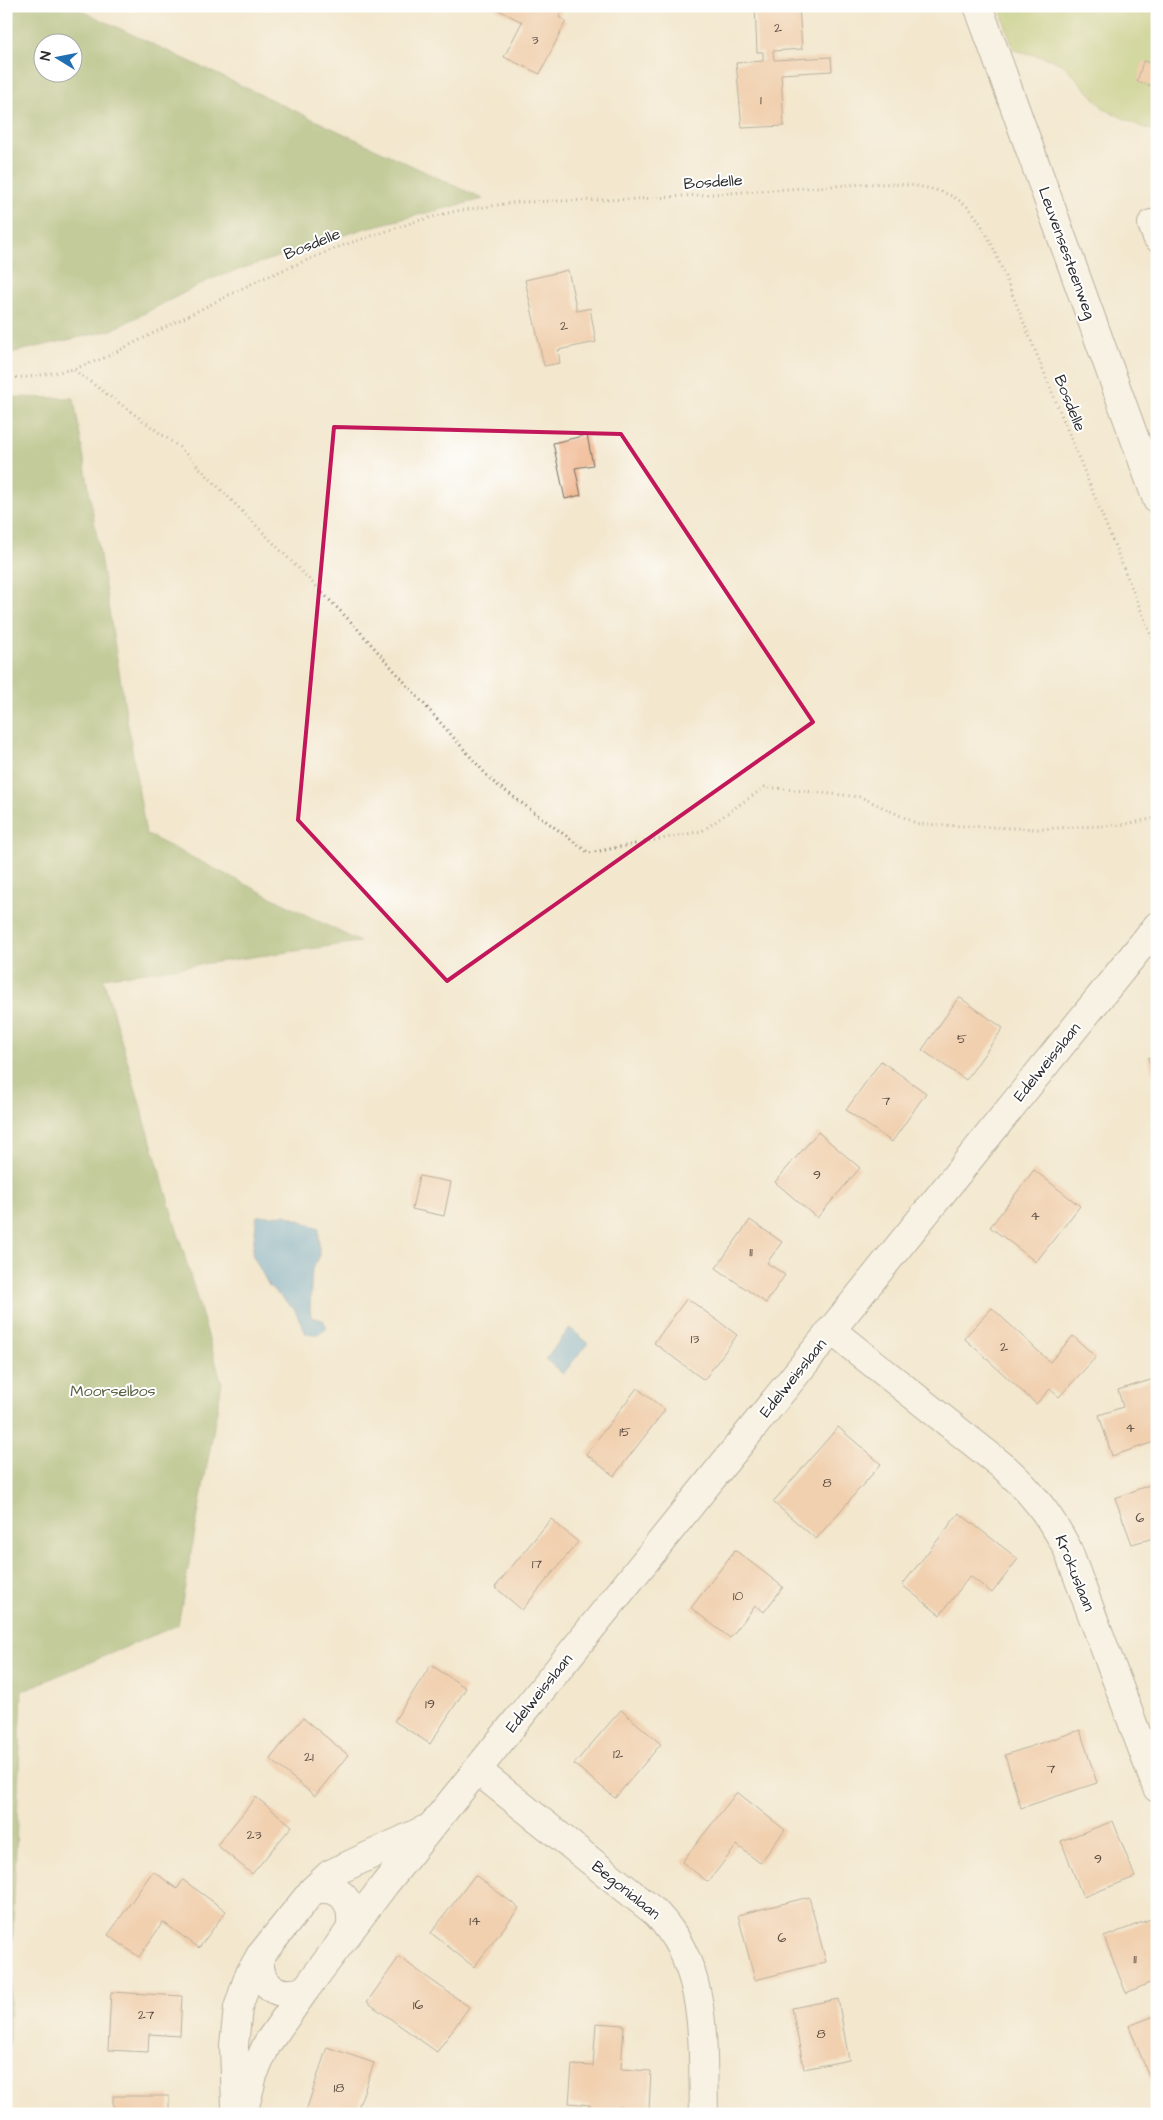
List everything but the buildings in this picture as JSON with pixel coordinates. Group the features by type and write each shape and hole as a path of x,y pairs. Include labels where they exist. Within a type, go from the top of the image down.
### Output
{"street":[{"name":"Leuvensesteenweg","path":"978,6 1150,458 1157,500"},
{"path":"1157,223 1152,224 1157,236"},
{"name":"Edelweisslaan","path":"243,2114 248,2092 260,2058 304,1990 428,1829 1157,926"},
{"name":"Krokuslaan","path":"831,1330 1005,1468 1030,1493 1056,1527 1067,1548 1157,1788"},
{"name":"Begonialaan","path":"477,1770 656,1912 674,1934 689,1963 699,2001 702,2028 704,2114"},
{"name":"Edelweisslaan","path":"236,2114 234,2044 238,2008 249,1975 260,1956 320,1881 339,1868 428,1829"},
{"path":"313,1890 330,1889 345,1898 352,1913 350,1931"},
{"path":"260,1956 261,1974 271,1988 288,1994 304,1990"}],"path":[{"name":"Bosdelle","path":"6,378 29,377 74,369 104,358 259,280 341,246 417,221 456,211 519,202 639,199 863,184 887,184 926,188 964,204 972,212 993,247 1157,650"},
{"path":"74,369 179,447 354,625 492,781 589,853 702,831 765,787 861,797 918,824 1038,829 1121,825 1157,818"}],"highlighted area":[{"path":"334,427 621,434 813,722 447,981 298,820"}],"green space":[{"path":"6,6 72,6 483,199 366,228 211,279 112,330 6,354"},
{"path":"999,6 1157,6 1157,131 1142,127 1104,109 1066,67 1051,59 1014,50"},
{"name":"Moorselbos","path":"6,397 74,398 146,834 360,942 103,978 222,1383 178,1625 22,1691 6,2111"}],"water":[{"path":"286,1215 319,1228 319,1258 312,1269 310,1308 311,1317 323,1320 327,1327 320,1334 306,1334 295,1310 269,1286 252,1254 257,1216"},
{"path":"570,1328 588,1343 563,1374 545,1359"}]}
